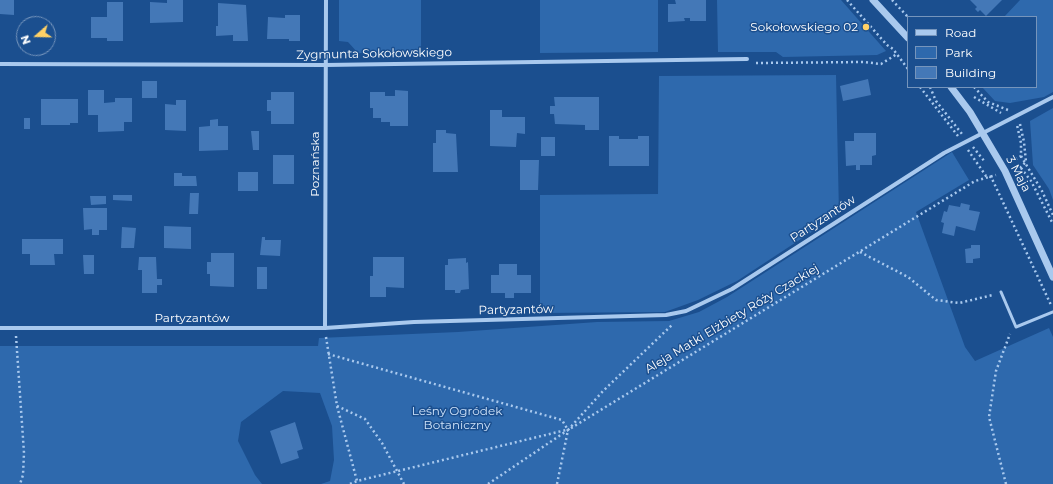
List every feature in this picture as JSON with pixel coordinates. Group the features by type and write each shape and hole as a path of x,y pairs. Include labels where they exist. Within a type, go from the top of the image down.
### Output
{"street":[{"name":"Poznańska","path":"324,328 326,0"},
{"path":"874,0 907,37"},
{"name":"Zygmunta Sokołowskiego","path":"0,64 325,65 747,59"},
{"name":"3 Maja","path":"952,88 970,112 1008,176 1053,277"},
{"name":"Partyzantów","path":"0,328 324,328 414,322 643,317 666,315 688,310 732,289 912,173 968,140 1053,97"}],"lane":[{"path":"1001,292 1016,327 1053,312"}],"path":[{"path":"847,0 886,45 893,49 907,68"},
{"path":"892,0 907,16"},
{"path":"740,59 741,63 864,62 881,64 897,54"},
{"path":"921,88 986,176 991,177 1053,309"},
{"path":"930,88 936,101 989,167"},
{"path":"975,88 988,102 1010,111 1016,117 1020,125 1024,142 1026,162 1021,168 994,183"},
{"path":"1021,156 1042,191 1053,215"},
{"path":"1021,168 1031,181 1053,224"},
{"name":"Aleja Matki Elżbiety Róży Czackiej","path":"488,484 568,430 975,181 991,177"},
{"path":"859,252 908,277 936,300 959,303 1001,292"},
{"path":"557,484 568,430 602,391 688,310"},
{"path":"1006,484 989,417 996,371 1009,335 1016,327"},
{"path":"16,328 24,453 23,475 20,484"},
{"path":"324,328 337,406 357,481"},
{"path":"328,354 562,420 568,430"},
{"path":"337,406 365,419 382,442 404,484"},
{"path":"350,484 397,471 568,430"}],"green space":[{"path":"339,0 421,0 421,53 358,53 348,42 339,41"},
{"path":"540,0 658,0 658,52 540,53"},
{"path":"717,0 841,0 886,51 877,55 783,57 776,52 718,52"},
{"path":"1020,0 1053,0 1053,92 1044,97 1010,103 995,101 983,88 1037,88 1037,16 1005,16"},
{"path":"836,75 839,214 737,281 698,300 665,312 540,313 540,195 658,194 659,76"},
{"path":"1053,108 1053,200 1049,189 1033,165 1030,121"},
{"name":"Leśny Ogródek Botaniczny","path":"952,152 969,180 916,212 965,347 975,361 1049,328 1053,337 1053,484 321,484 330,481 334,460 332,426 320,393 283,391 241,422 238,441 255,475 262,484 0,484 0,346 318,346 319,338 458,332 597,322 669,321 699,312 727,297"}],"building":[{"path":"0,0 14,0 14,15 0,14"},
{"path":"167,0 183,0 183,22 150,23 150,2 167,3"},
{"path":"675,0 706,0 706,21 690,21 690,18 684,18 685,21 668,22 668,4 676,4"},
{"path":"970,0 1002,0 986,16 980,10 978,12 975,9 977,7"},
{"path":"107,2 123,2 123,41 107,41 107,38 91,38 91,17 107,17"},
{"path":"218,3 246,5 248,41 233,41 233,35 216,36 216,26 218,26"},
{"path":"285,15 300,15 300,41 289,41 289,39 267,39 268,17 285,18"},
{"path":"868,79 871,95 843,101 840,86"},
{"path":"142,81 157,81 157,98 142,98"},
{"path":"88,90 104,90 104,103 115,102 115,98 132,98 132,122 124,122 124,131 98,132 98,115 88,115"},
{"path":"395,90 408,91 408,126 390,126 390,122 381,122 381,118 373,118 373,108 370,108 370,92 385,92 385,96 395,96"},
{"path":"271,92 294,92 294,124 271,124 271,111 267,111 267,100 271,100"},
{"path":"554,97 599,97 599,130 585,130 585,125 555,124 554,114 550,114 550,106 555,106"},
{"path":"41,99 78,99 78,123 70,123 70,125 41,125"},
{"path":"176,100 186,100 186,131 165,130 165,104 176,105"},
{"path":"490,110 502,110 502,117 525,117 525,134 517,133 516,147 490,146"},
{"path":"24,118 30,118 30,129 24,129"},
{"path":"218,119 218,126 228,126 228,150 199,151 199,127 210,126 210,120"},
{"path":"436,130 446,130 446,133 456,134 458,172 433,172 433,143 436,143"},
{"path":"251,131 259,131 259,150 253,150"},
{"path":"854,133 876,133 876,155 872,156 872,165 860,165 860,170 856,170 856,165 846,166 845,141 854,141"},
{"path":"609,136 619,136 619,139 638,139 638,136 649,136 649,166 609,166"},
{"path":"541,137 555,137 555,156 541,156"},
{"path":"273,155 294,155 294,184 273,184"},
{"path":"520,160 539,160 538,190 520,190"},
{"path":"238,172 258,172 258,191 238,191"},
{"path":"174,173 182,173 182,176 196,176 197,186 174,186"},
{"path":"190,193 199,193 198,214 189,214"},
{"path":"113,195 132,195 132,201 113,200"},
{"path":"90,196 106,196 106,204 91,205"},
{"path":"961,203 970,205 969,210 980,212 975,231 956,226 954,236 942,233 944,223 941,222 944,211 947,212 949,205 960,207"},
{"path":"83,208 107,208 107,230 99,230 99,235 92,235 92,229 84,230"},
{"path":"164,226 191,227 191,249 164,248"},
{"path":"122,227 136,228 134,248 121,248"},
{"path":"262,237 265,237 265,240 281,240 280,256 260,255"},
{"path":"22,239 63,239 63,254 54,254 55,265 30,265 30,254 22,254"},
{"path":"971,245 980,245 980,258 973,259 973,263 966,263 965,249 971,248"},
{"path":"211,253 234,253 234,287 210,286 210,274 207,274 207,262 211,262"},
{"path":"83,255 94,255 94,274 84,274"},
{"path":"139,257 156,257 157,279 162,279 162,285 157,285 157,293 142,293 142,270 138,270"},
{"path":"373,257 404,257 404,288 386,287 386,297 370,297 370,276 373,276"},
{"path":"466,258 466,263 468,262 469,289 461,290 460,293 455,293 455,290 445,290 445,265 448,265 448,259"},
{"path":"499,264 517,264 517,275 531,275 531,293 514,293 514,298 505,298 505,293 491,293 491,275 499,275"},
{"path":"257,267 267,267 267,289 257,289"},
{"path":"295,422 303,449 297,451 299,458 281,464 270,431"}],"place":[{"name":"Sokołowskiego 02","path":"866,27"}]}
